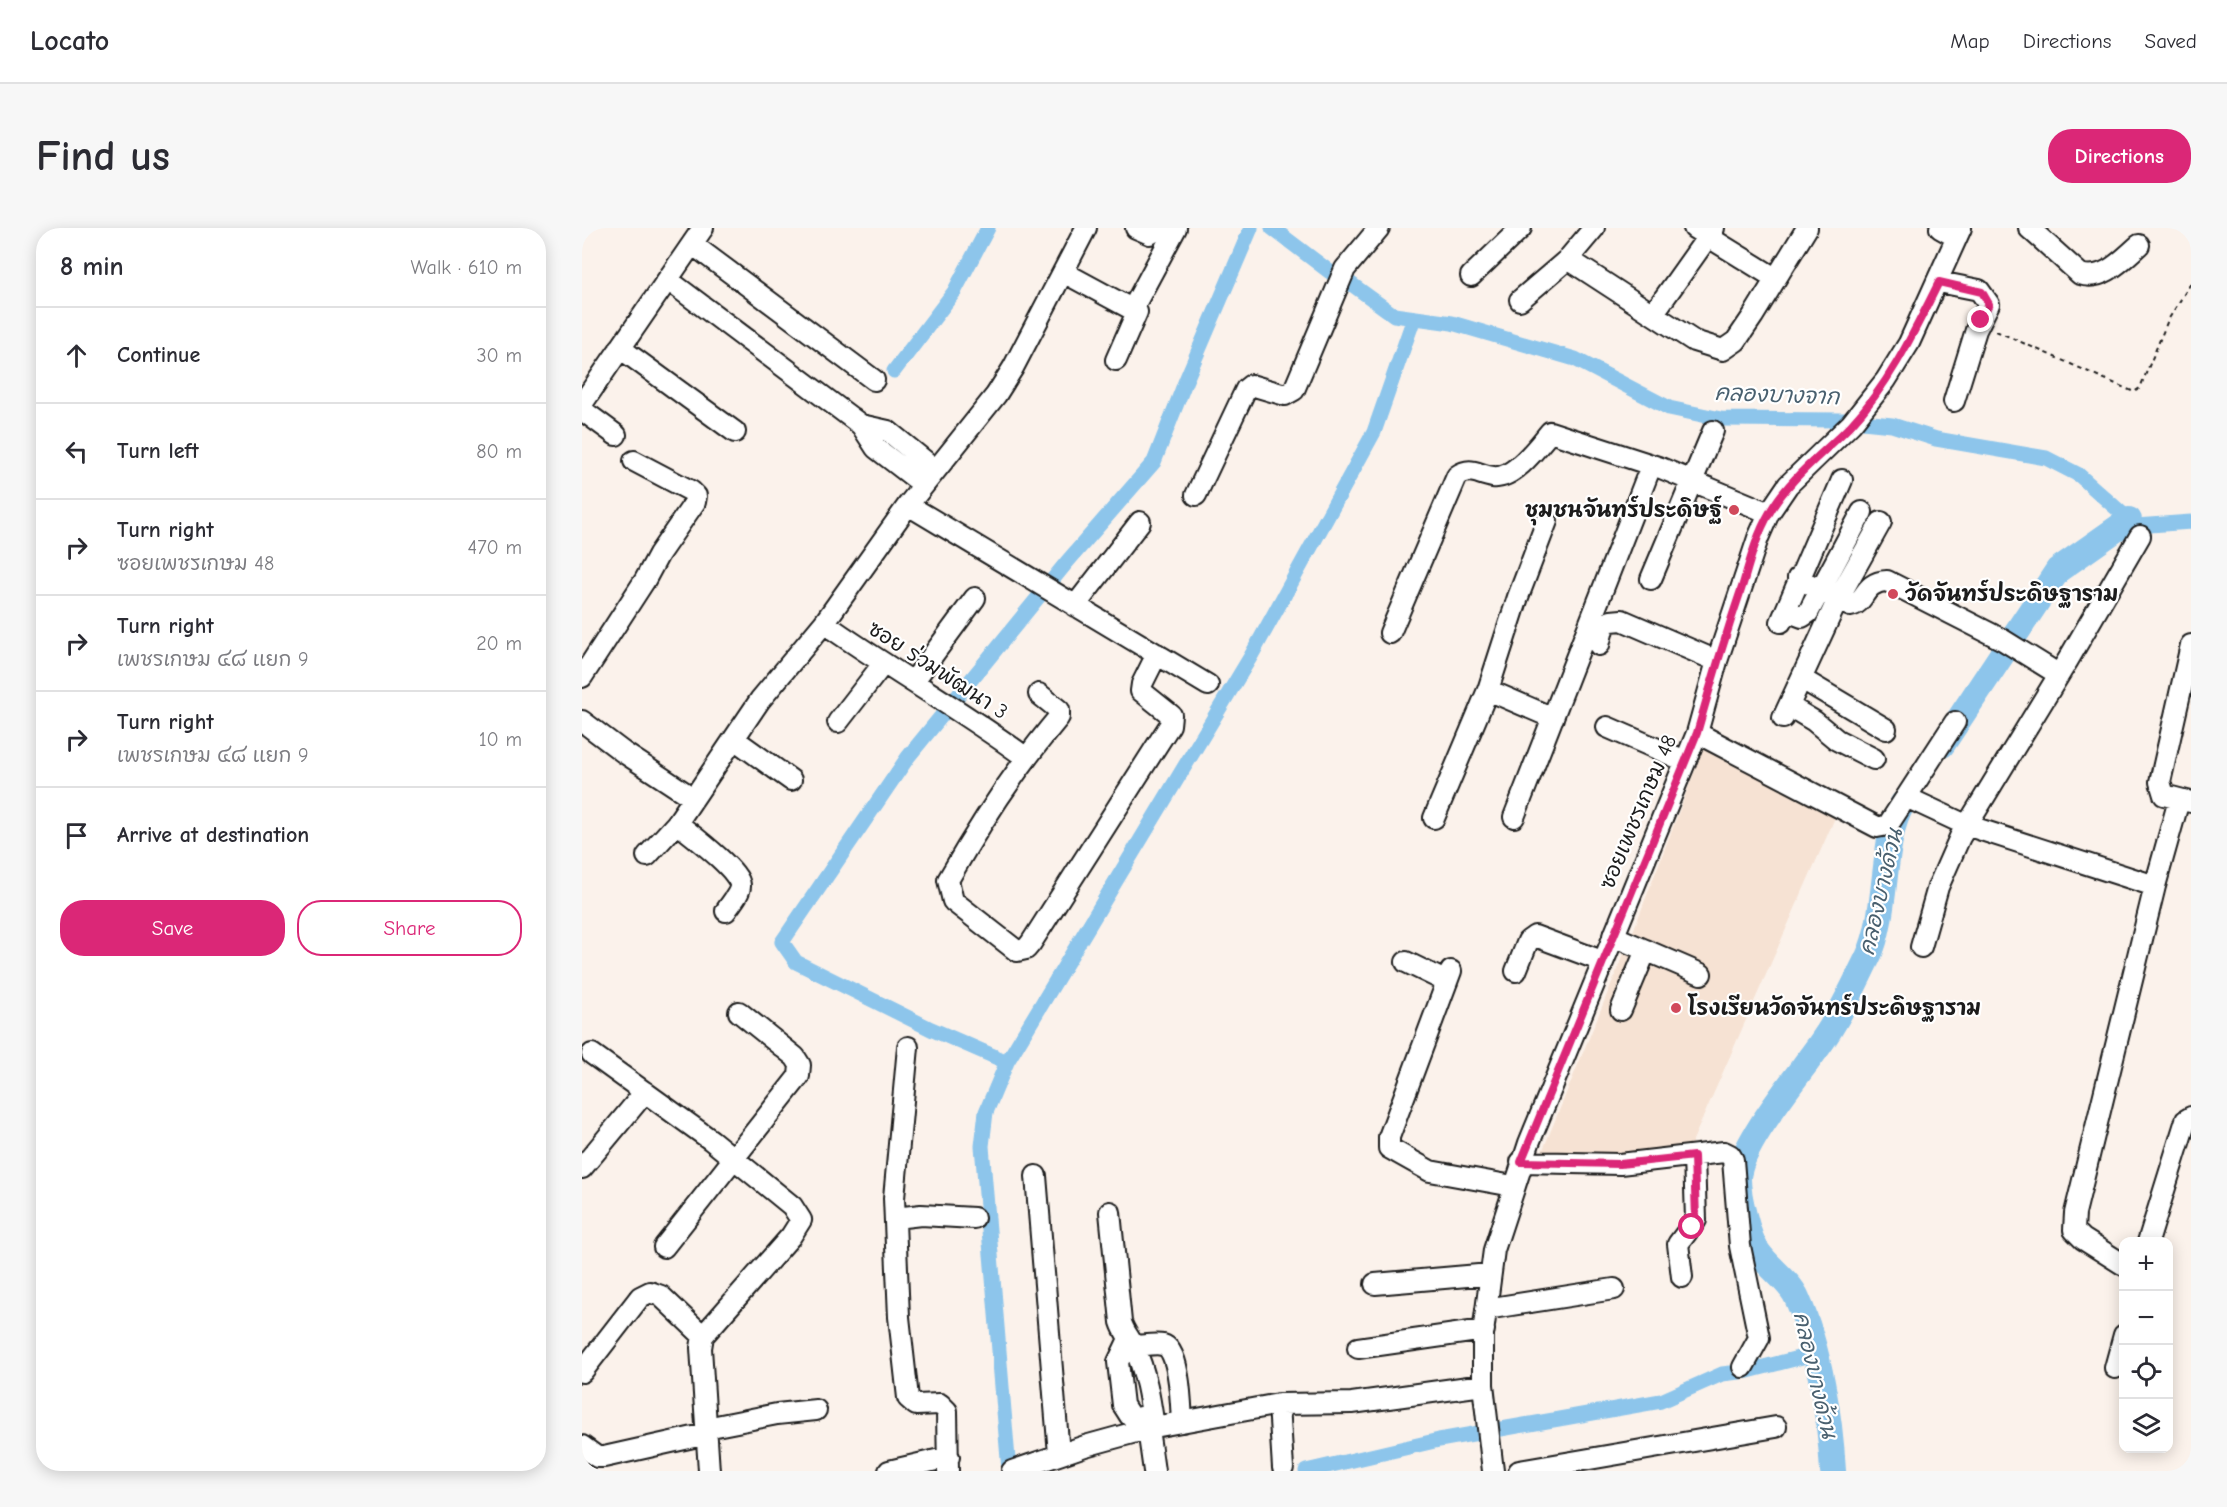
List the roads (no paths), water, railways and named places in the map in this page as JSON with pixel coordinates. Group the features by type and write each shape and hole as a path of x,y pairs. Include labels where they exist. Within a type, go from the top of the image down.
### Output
{"street":[{"path":"647,856 677,823 760,700 824,623 908,505 1013,368 1086,228"},
{"path":"1136,228 1150,234 1160,228"},
{"path":"1133,308 1176,228"},
{"path":"1196,495 1246,389 1251,385 1258,385 1285,395 1294,390 1345,269 1379,228"},
{"path":"1471,276 1521,228"},
{"path":"1520,300 1568,259 1594,228"},
{"path":"1568,259 1694,342 1722,350 1736,341 1807,228"},
{"path":"2029,228 2080,274 2088,276 2106,271 2139,245"},
{"path":"1653,314 1705,231 1775,278"},
{"name":"ซอยเพชรเกษม 48","path":"1493,1471 1483,1385 1484,1330 1494,1250 1521,1162 1697,733 1717,661 1758,538 1769,513 1788,485 1851,424 1886,380 1909,343 1939,282 1953,231"},
{"path":"582,404 697,236 874,380"},
{"path":"1063,272 1137,312 1137,317 1116,360"},
{"path":"668,280 861,425 876,448 930,477"},
{"path":"1939,282 1979,290 1989,304 1976,330 1954,401"},
{"path":"620,348 735,432"},
{"path":"582,410 616,435"},
{"path":"1651,579 1713,431"},
{"path":"1390,633 1457,476 1464,471 1479,472 1493,477 1506,474 1538,450 1550,432 1693,481 1769,513"},
{"path":"582,677 645,580 659,554 695,502 696,496 692,491 634,461"},
{"path":"1514,817 1652,466"},
{"path":"1842,480 1783,616 1802,618 1808,613 1862,512"},
{"path":"908,505 1208,685"},
{"path":"1434,818 1488,690 1518,597 1547,521"},
{"path":"1075,606 1140,522"},
{"path":"1874,759 1837,740 1814,721 1786,712 1838,599 1881,522"},
{"path":"1921,947 1938,887 1966,825 2140,536"},
{"path":"1798,578 1850,606 1855,605 1867,588 1877,581 1887,581 2003,640 2058,674"},
{"path":"913,682 975,598"},
{"path":"1599,645 1604,625 1611,621 1622,620 1717,661"},
{"name":"ซอย ร่วมพัฒนา 3","path":"824,623 883,664 949,704 1025,757"},
{"path":"2119,1262 2083,1239 2074,1230 2075,1213 2154,886 2185,801 2164,795 2160,782 2191,645"},
{"path":"1040,694 1056,705 1059,717 1025,757 987,810 948,880 953,902 1017,951 1026,949 1031,943 1170,725 1171,715 1142,691 1142,684 1157,654"},
{"path":"838,722 883,664"},
{"path":"1802,679 1886,729"},
{"path":"1488,690 1553,718"},
{"path":"582,721 623,752 693,798"},
{"path":"1697,733 1877,827 1888,825 1914,802 1955,722"},
{"path":"1607,727 1685,761"},
{"path":"734,739 791,780"},
{"path":"1914,802 1966,825 2154,886"},
{"path":"677,823 730,868 740,880 741,886 726,910"},
{"path":"1516,971 1528,941 1535,936 1602,961"},
{"path":"1612,936 1701,974"},
{"path":"1622,1010 1646,950"},
{"path":"1406,962 1449,976 1389,1137 1389,1148 1430,1171 1513,1186"},
{"path":"664,1247 735,1160 799,1076 800,1065 795,1057 739,1011"},
{"path":"889,1471 948,1464 948,1426 944,1406 940,1404 916,1405 908,1398 899,1317 895,1218 896,1169 908,1047"},
{"path":"592,1054 735,1160 792,1206 801,1220 791,1236 703,1336 701,1348 709,1471"},
{"path":"582,1168 645,1092"},
{"path":"2150,1237 2186,1120 2191,1117"},
{"path":"1521,1162 1620,1164 1724,1152 1730,1155 1733,1160 1742,1263 1759,1338 1743,1367"},
{"path":"1682,1277 1678,1244 1696,1220 1694,1156"},
{"path":"1036,1176 1059,1454"},
{"path":"1110,1212 1121,1322 1131,1343 1149,1396 1154,1471"},
{"path":"895,1218 921,1215 974,1218"},
{"path":"1375,1284 1490,1274"},
{"path":"1486,1309 1614,1289"},
{"path":"582,1372 640,1297 650,1292 661,1296 703,1336"},
{"path":"1358,1348 1484,1330"},
{"path":"1131,1343 1118,1362 1123,1405 1130,1416 1151,1424"},
{"path":"1131,1343 1164,1345 1171,1349 1176,1361 1182,1422"},
{"path":"2115,1368 2121,1345"},
{"path":"1015,1470 1151,1424 1182,1422 1279,1404 1352,1403 1483,1385"},
{"path":"1279,1404 1283,1468"},
{"path":"582,1446 597,1457 604,1457 777,1414 816,1410"},
{"path":"1519,1471 1776,1427"}],"waterway":[{"path":"894,371 954,292 988,228"},
{"path":"1007,1062 931,1029 796,962 782,942 908,757 1067,562 1154,462 1186,380 1251,228"},
{"name":"คลองบางจาก","path":"1272,228 1330,272 1350,283 1394,315 1452,323 1575,359 1669,408 1721,419 1843,420 1892,425 1936,439 2046,458 2079,475 2136,526 2191,522"},
{"path":"1009,1471 982,1146 986,1112 1007,1062 1251,656 1374,432 1414,318"},
{"name":"คลองบางด้วน","path":"1942,745 2058,570 2129,520"},
{"name":"คลองบางด้วน","path":"1833,1471 1822,1383 1805,1318 1793,1291 1761,1256 1753,1243 1742,1205 1738,1179 1741,1164 1760,1127 1831,1027 1868,957 1875,940 1879,920 1891,836 1903,803"},
{"path":"1306,1471 1439,1440 1661,1401 1722,1374 1748,1371 1814,1354"}],"place":[{"name":"ชุมชนจันทร์ประดิษฐ์","path":"1734,510"},
{"name":"วัดจันทร์ประดิษฐาราม","path":"1893,594"},
{"name":"โรงเรียนวัดจันทร์ประดิษฐาราม","path":"1676,1008"}]}
